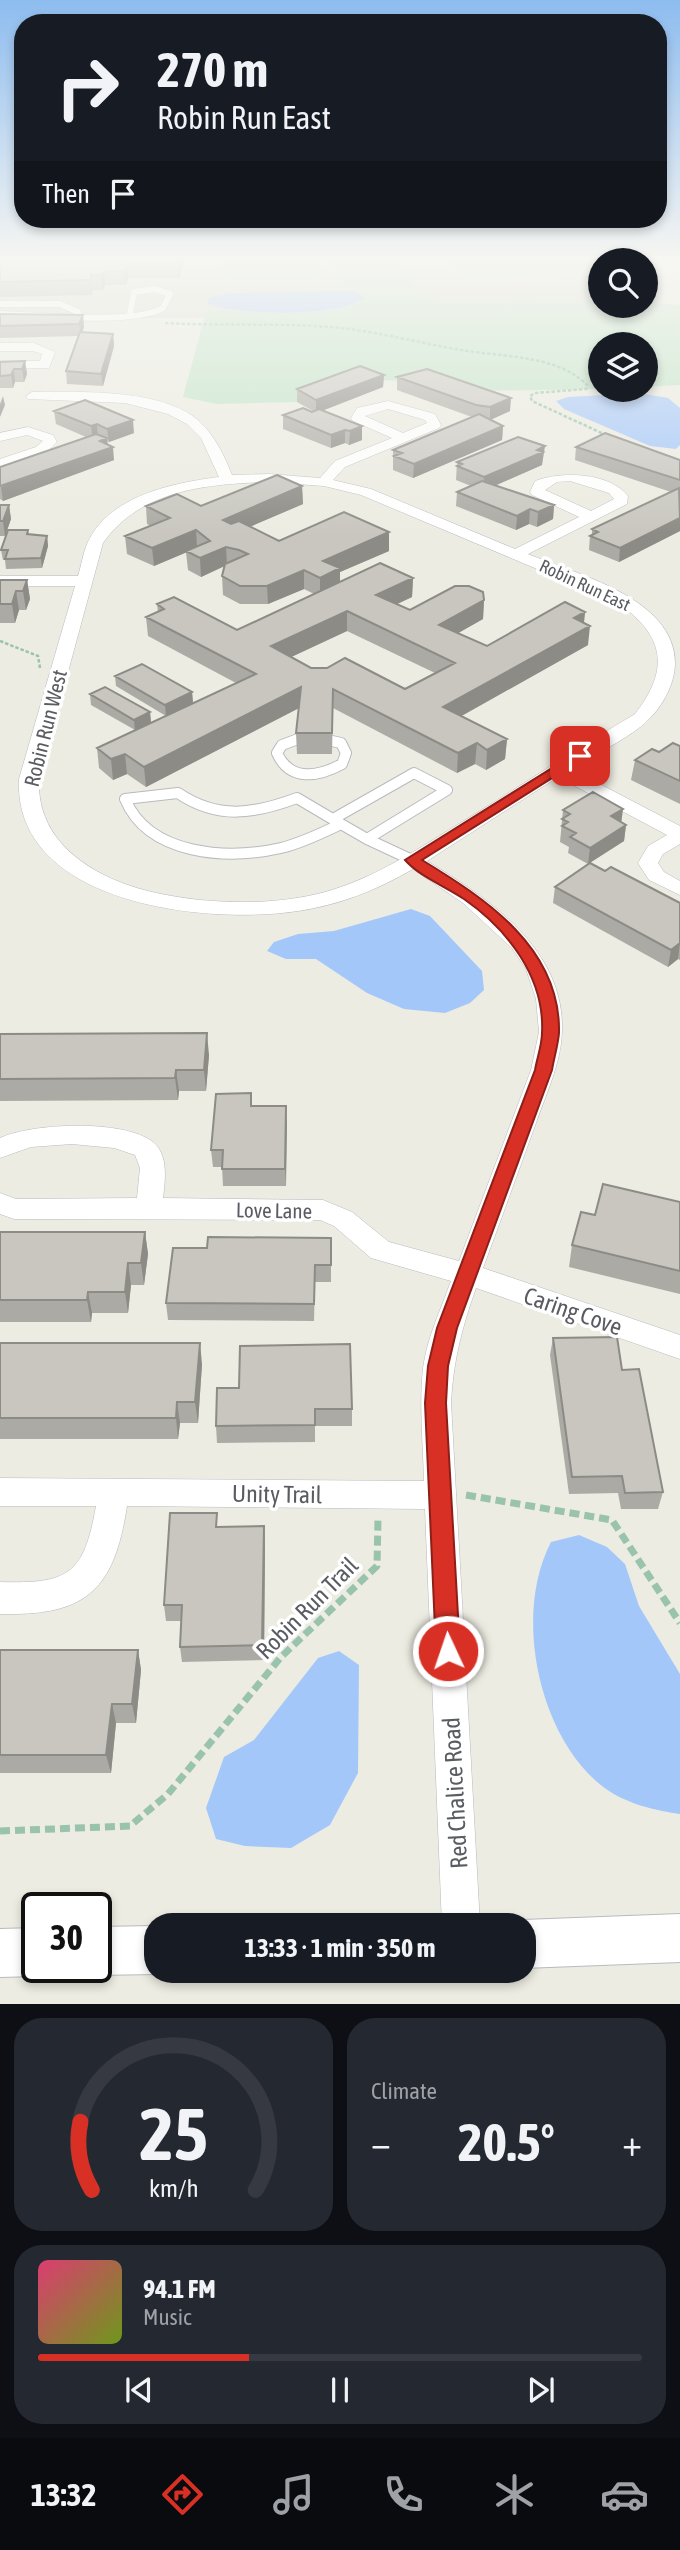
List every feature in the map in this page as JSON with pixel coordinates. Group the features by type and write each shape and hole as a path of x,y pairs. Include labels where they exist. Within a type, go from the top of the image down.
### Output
{"street":[{"path":"0,437 31,397 50,352 48,351"},
{"path":"0,365 31,397 36,433 50,443 41,450 0,464"},
{"path":"31,397 107,397 154,406 176,414 206,435 228,480"},
{"path":"324,482 340,464 430,428 434,421 402,407 388,405 375,406 358,414 360,420 403,438"},
{"path":"516,554 619,504 621,496 614,490 571,477 555,478 536,489 540,496 591,517"},
{"name":"Robin Run East","path":"228,480 276,478 324,482 377,496 634,606 658,627 673,655 672,679 667,692 654,707 412,860"},
{"name":"Robin Run West","path":"228,480 160,495 118,516 94,543 29,784 32,816 54,850 76,867 112,887 164,902 213,908 254,909 324,899 376,881 412,860"},
{"path":"0,582 83,582"},
{"path":"558,770 680,835"},
{"path":"680,835 655,849 648,863 656,876 680,890"},
{"name":"Red Chalice Road","path":"412,860 470,896 509,929 536,967 550,1012 551,1035 543,1070 447,1328 437,1372 447,1494 461,1913"},
{"path":"0,1149 10,1142 34,1137 129,1140 145,1149 153,1162 149,1208"},
{"name":"Love Lane","path":"0,1203 14,1209 323,1210 343,1219 380,1250 467,1274"},
{"name":"Caring Cove","path":"467,1274 680,1347"},
{"name":"Unity Trail","path":"0,1492 447,1494"},
{"path":"0,1598 44,1599 76,1587 88,1577 101,1556 114,1492"},
{"path":"536,1944 680,1938"},
{"path":"112,1951 144,1950"},
{"path":"0,1952 21,1952"}],"lane":[{"path":"298,739 282,745 277,753 280,764 289,772 306,777 327,773 342,764 346,753 341,743 332,741"},
{"path":"306,777 297,797 270,808 237,814 206,812 178,793 125,799 135,820 160,838 196,850 247,852 280,848 337,822 414,773 447,790 368,839"},
{"path":"297,797 368,839 412,860"}],"path":[{"path":"462,351 548,364 575,372 588,386 586,389 535,393 530,396 532,401 614,438"},
{"path":"0,641 38,656 40,670"},
{"path":"447,1494 612,1520 680,1623"},
{"name":"Robin Run Trail","path":"0,1831 130,1826 159,1802 281,1657 377,1566 378,1517 384,1511"}],"green space":[{"path":"195,351 588,351 588,389 477,391 427,382 360,379 297,402 217,404 183,397"},
{"path":"658,351 680,351 680,385 658,386"}],"water":[{"path":"588,396 588,402 658,402 658,396 668,398 680,408 680,445 676,449 650,446 564,409 556,401"},
{"path":"411,909 430,916 482,971 484,990 470,1003 445,1013 404,1009 367,993 316,959 286,959 267,951 274,942 298,934 334,931"},
{"path":"579,1535 607,1547 625,1564 639,1606 680,1674 680,1814 636,1804 596,1781 576,1758 559,1731 546,1701 537,1668 533,1635 534,1602 540,1570 551,1542"},
{"path":"339,1651 359,1665 358,1773 330,1825 291,1848 245,1846 216,1839 206,1808 224,1757 254,1740 318,1658"}],"building":[{"path":"73,351 108,351 101,374 66,371"},
{"path":"25,361 22,369 14,369 11,375 0,376 0,362"},
{"path":"360,366 384,375 316,400 297,389"},
{"path":"427,369 511,398 490,407 476,405 397,377"},
{"path":"85,400 133,420 107,429 97,424 91,426 54,411"},
{"path":"303,408 312,412 319,409 362,426 331,435 283,415"},
{"path":"479,414 503,426 414,464 394,456 402,453 393,450"},
{"path":"605,433 680,460 680,480 576,447"},
{"path":"96,434 107,438 100,441 113,447 0,486 0,467"},
{"path":"518,437 545,446 537,450 543,452 484,477 457,466 462,464 457,462"},
{"path":"277,475 302,486 223,520 231,524 239,521 279,541 344,512 389,532 323,561 340,568 320,578 304,570 267,586 240,586 222,576 225,564 248,554 239,550 226,547 200,558 186,551 210,541 196,530 152,548 125,536 170,518 146,506 177,494 201,506"},
{"path":"482,481 554,505 538,512 530,509 517,516 457,492"},
{"path":"679,488 680,518 620,548 590,536 598,532 592,529"},
{"path":"0,505 9,505 3,521 0,521"},
{"path":"8,530 28,530 27,534 47,536 41,558 5,559 8,550 1,550"},
{"path":"380,563 413,578 376,595 410,610 455,586 469,586 483,592 484,600 439,625 487,646 565,602 585,612 574,618 590,626 443,707 507,739 487,750 477,743 458,753 333,689 332,733 296,733 301,687 144,767 125,754 111,759 97,748 256,674 146,617 164,609 157,604 174,597 237,630","holes":["347,611 455,663 405,689 345,658 327,668 311,668 271,646"]},
{"path":"0,580 27,580 23,591 16,591 12,604 0,604"},
{"path":"142,664 192,692 165,705 115,676"},
{"path":"105,687 150,712 134,720 90,694"},
{"path":"673,743 680,746 680,781 635,760 652,749 659,752"},
{"path":"593,792 623,809 611,816 626,825 590,848 570,837 576,833 562,826 568,822 562,819 570,814 563,810"},
{"path":"590,863 605,871 611,867 680,903 680,943 671,950 555,887"},
{"path":"207,1033 204,1070 176,1070 175,1078 0,1079 0,1034"},
{"path":"251,1093 251,1106 286,1106 285,1169 222,1169 223,1150 211,1150 216,1094"},
{"path":"603,1184 680,1202 680,1271 572,1245 581,1212 595,1215"},
{"path":"0,1232 145,1232 141,1263 128,1263 125,1292 88,1292 87,1300 0,1300"},
{"path":"208,1237 331,1238 331,1265 315,1265 314,1304 166,1303 173,1248 207,1248"},
{"path":"617,1337 622,1370 639,1369 663,1492 625,1493 622,1476 572,1477 553,1338"},
{"path":"0,1343 200,1343 195,1402 177,1402 176,1418 0,1418"},
{"path":"350,1344 352,1409 315,1409 315,1425 216,1426 217,1388 239,1388 240,1346"},
{"path":"170,1513 217,1513 216,1527 264,1526 262,1645 180,1647 182,1605 164,1605"},
{"path":"0,1650 138,1650 132,1704 112,1704 106,1755 0,1755"}],"route":[{"path":"448,1651 436,1403 438,1366 447,1328 547,1058 551,1035 550,1012 536,967 509,929 470,896 412,860 580,756"}]}
